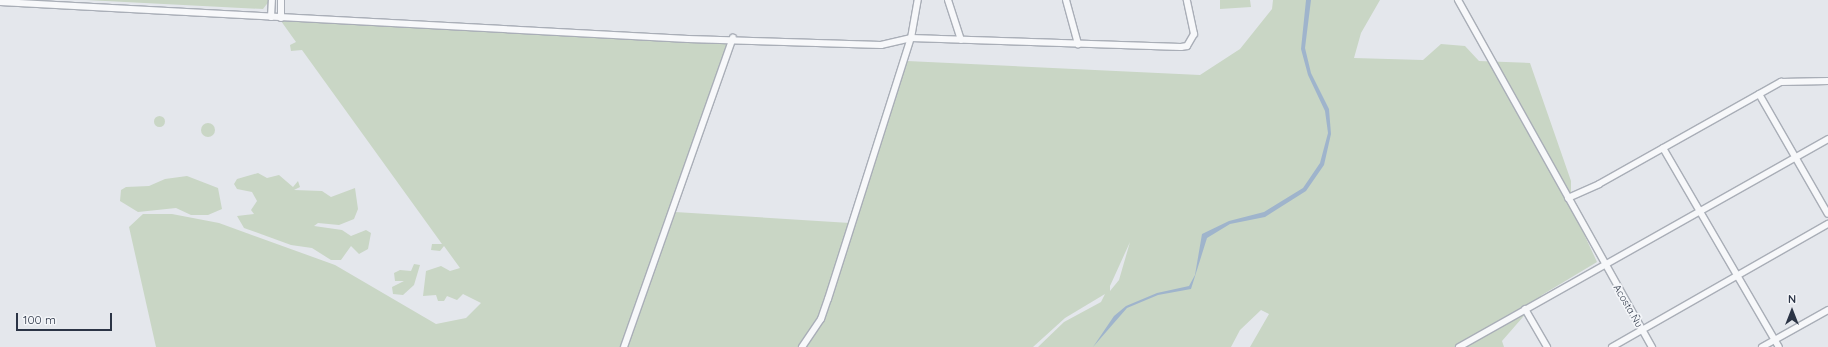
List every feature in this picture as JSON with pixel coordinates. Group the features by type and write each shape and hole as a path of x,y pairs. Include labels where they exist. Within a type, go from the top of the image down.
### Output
{"street":[{"path":"271,17 272,0"},
{"path":"280,18 281,0"},
{"path":"802,347 821,319 828,299 911,38 918,0"},
{"path":"948,0 961,40"},
{"path":"1066,0 1078,44"},
{"path":"0,2 280,18 881,46 911,38 1187,46 1194,34 1187,0"},
{"name":"Acosta Ñu","path":"1458,0 1604,264 1652,347"},
{"path":"624,347 733,38"},
{"path":"1568,198 1663,148 1781,82 1828,81"},
{"path":"1759,94 1828,214"},
{"path":"1459,347 1699,210 1828,139"},
{"path":"1663,148 1779,347"},
{"path":"1612,347 1828,224"},
{"path":"1525,309 1547,347"},
{"path":"1762,347 1828,310"}],"green space":[{"path":"86,0 270,0 263,9"},
{"path":"1220,0 1250,0 1251,7 1220,9"},
{"path":"1273,0 1380,0 1361,33 1354,58 1423,60 1441,44 1465,46 1479,61 1530,63 1571,181 1571,206 1597,262 1542,295 1502,341 1504,347 1250,347 1269,314 1261,310 1240,330 1231,347 1038,347 1064,322 1101,302 1105,294 1065,318 1033,347 805,347 824,320 907,61 1200,75 1240,49 1272,9","holes":["1130,242 1119,280 1110,291 1110,286"]},
{"path":"281,21 730,41 622,347 156,347 129,227 143,214 172,214 219,223 335,265 436,324 466,318 481,303 463,294 457,300 447,296 444,301 438,301 436,295 423,296 426,271 441,266 450,271 460,268 444,246 440,251 431,250 432,244 442,244 302,50 291,51 290,45 296,42"},
{"path":"159,115 163,117 165,121 163,125 159,127 155,125 153,121 155,117"},
{"path":"208,123 213,125 215,130 213,135 208,137 203,135 201,130 203,125"},
{"path":"258,173 267,178 279,175 293,187 298,181 300,187 294,190 322,191 331,197 355,188 358,209 354,219 339,225 318,223 314,226 342,230 351,236 366,230 371,233 368,249 359,254 351,246 341,260 331,260 312,248 291,245 244,228 237,216 254,214 251,210 257,201 252,192 237,189 234,184 237,179"},
{"path":"187,176 218,188 222,209 208,215 191,215 176,208 138,212 120,201 121,190 126,187 149,186 165,179"},
{"path":"675,212 850,223 818,318 798,347 627,347"},
{"path":"414,264 420,265 414,285 403,295 393,294 392,287 404,281 395,281 394,273 400,270 411,271"}],"water":[{"path":"1306,0 1311,0 1305,48 1311,73 1329,109 1331,134 1324,165 1306,191 1265,217 1230,224 1207,238 1191,289 1158,295 1127,308 1093,347 1114,316 1126,306 1157,293 1189,286 1195,275 1202,234 1229,221 1264,212 1303,188 1320,163 1328,133 1325,111 1308,75 1301,49"}]}
